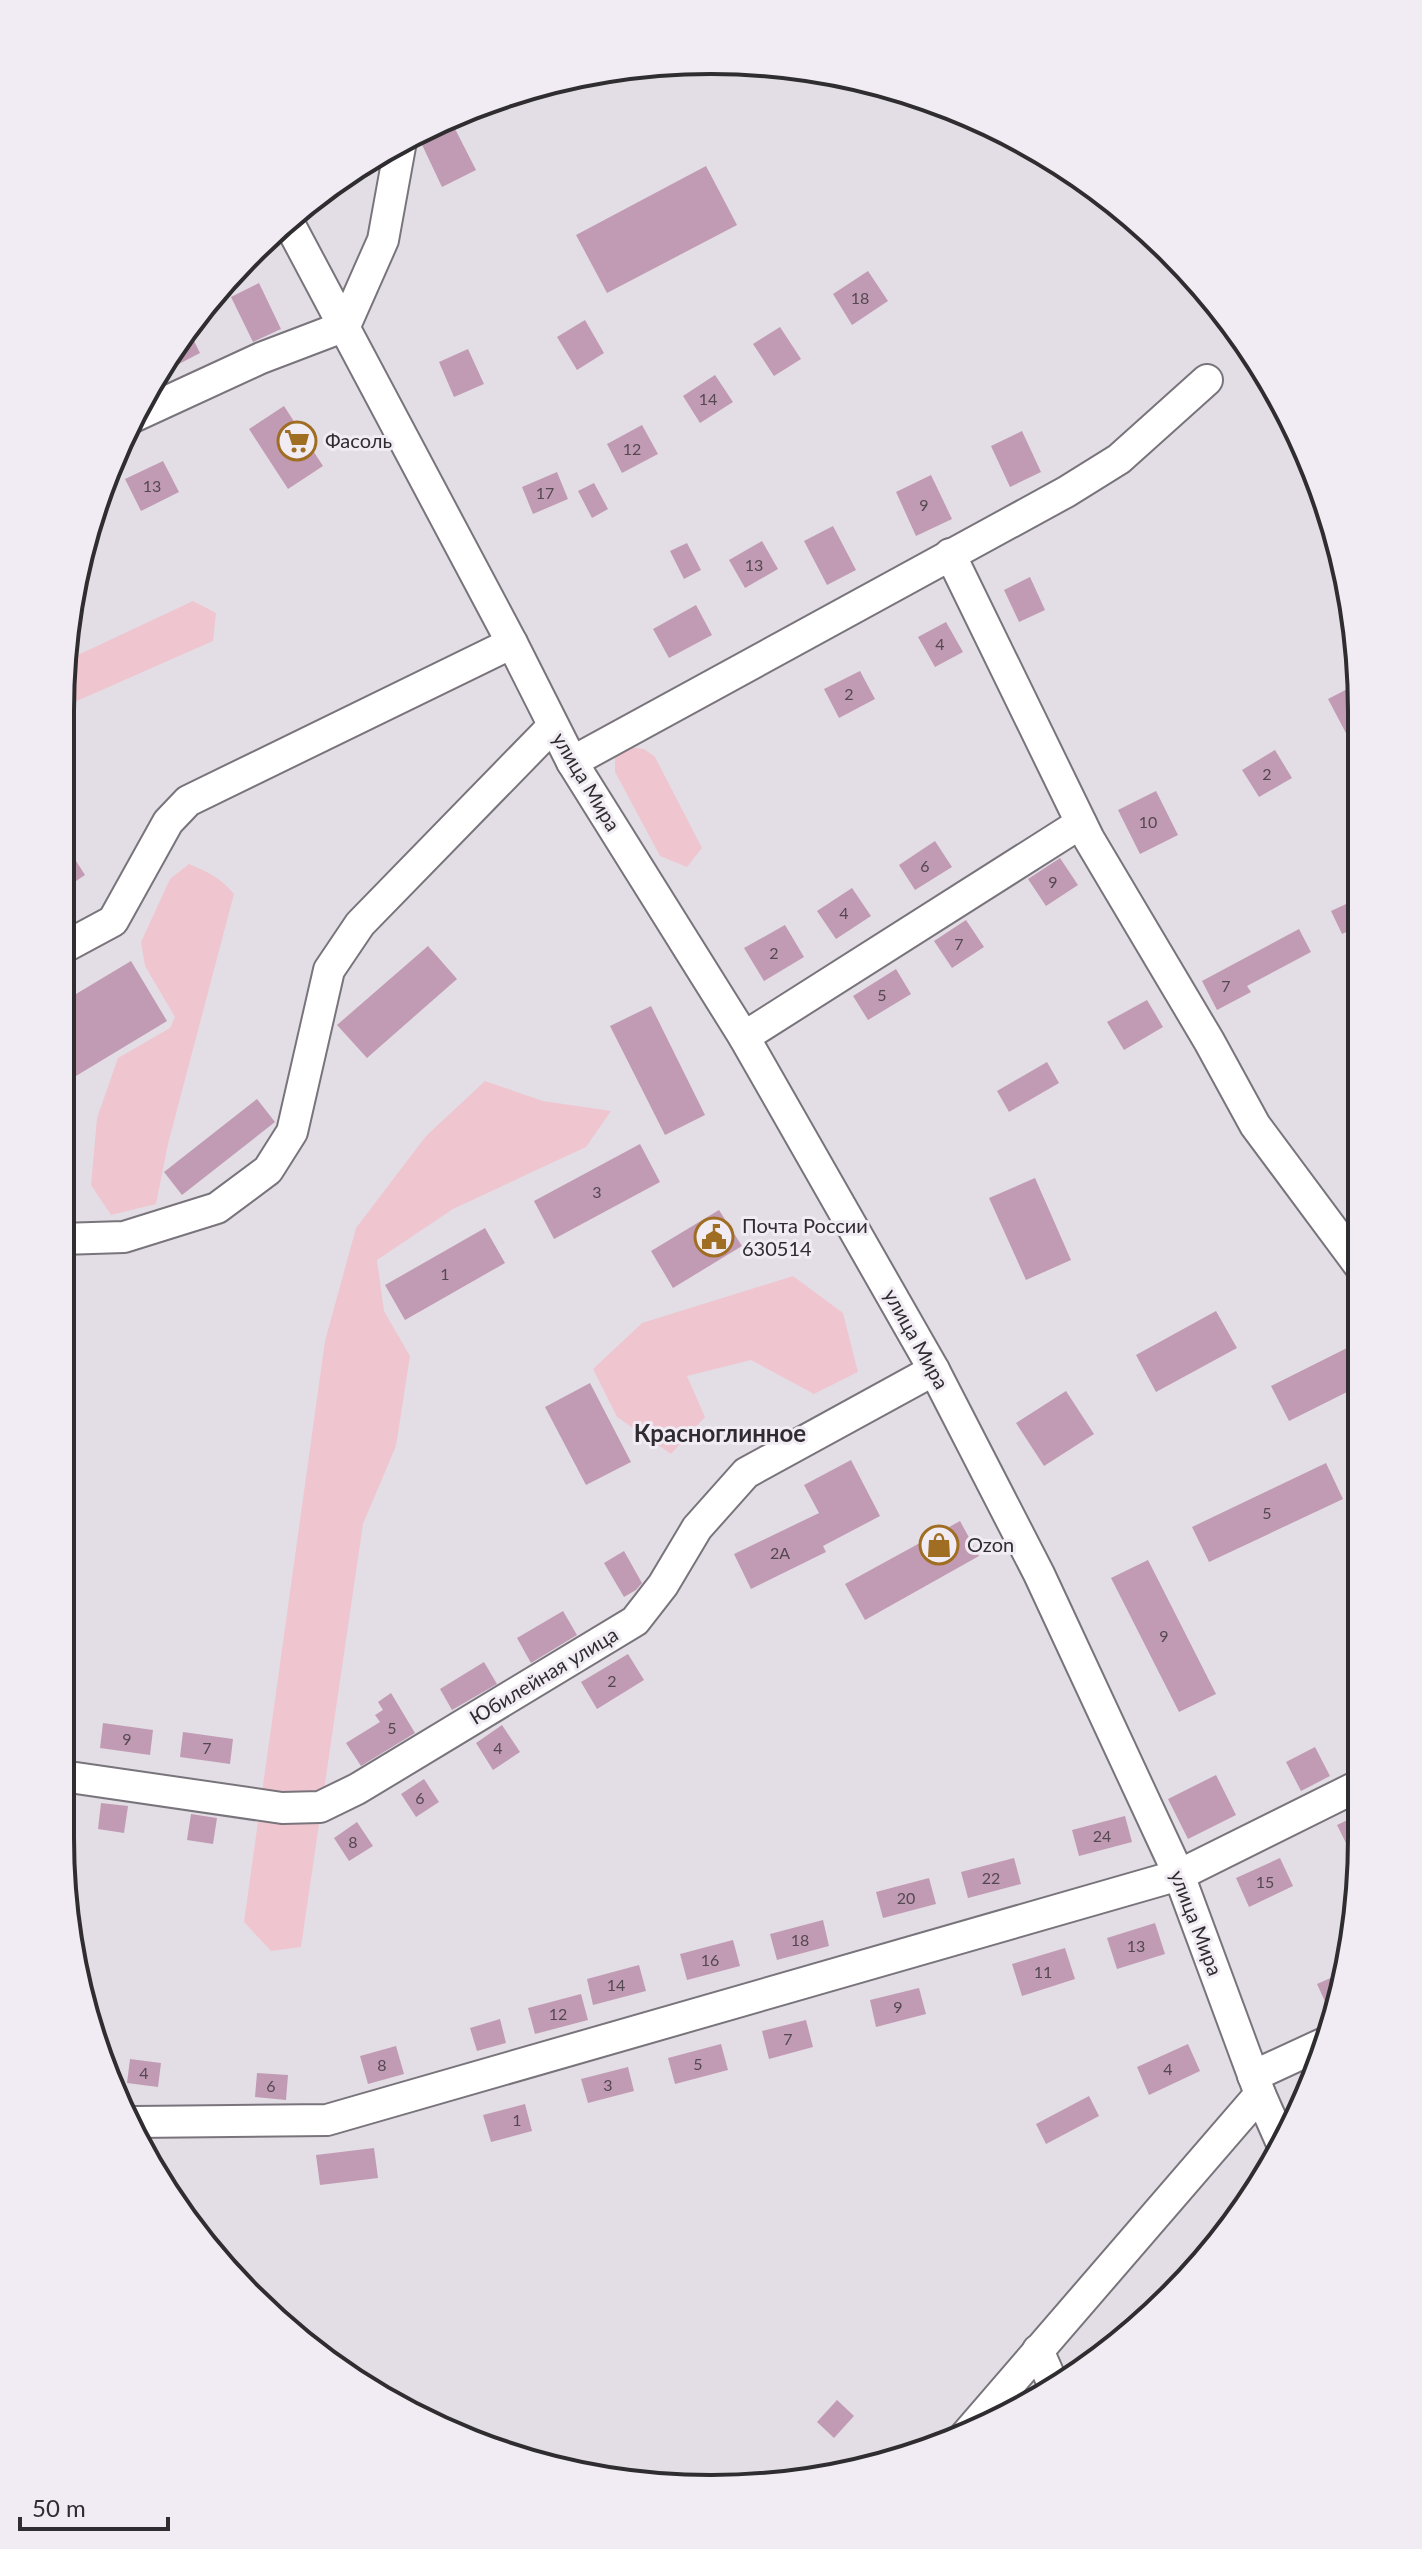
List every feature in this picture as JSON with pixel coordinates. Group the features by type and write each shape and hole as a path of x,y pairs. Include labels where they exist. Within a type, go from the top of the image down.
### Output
{"street":[{"path":"150,409 261,358 345,326 383,240 398,156"},
{"name":"улица Мира","path":"293,231 572,762 744,1037 934,1370 1039,1574 1179,1875 1256,2085 1276,2131"},
{"path":"572,762 1066,492 1119,459 1207,380"},
{"path":"950,554 1081,823 1255,1125 1348,1250"},
{"path":"74,942 113,921 168,822 188,801 512,643"},
{"path":"74,1239 124,1237 217,1208 268,1170 292,1132 329,970 360,924 553,726"},
{"path":"744,1037 1081,823"},
{"name":"Юбилейная улица","path":"76,1778 282,1808 320,1807 357,1789 635,1621 663,1585 697,1528 746,1473 934,1370"},
{"path":"141,2122 327,2120 1179,1875 1348,1791"},
{"path":"984,2413 1256,2085 1311,2052"},
{"path":"1038,2350 1050,2377"}],"shaded area":[{"path":"193,601 216,613 213,641 74,702 76,657"},
{"path":"629,747 644,749 655,757 702,848 687,867 660,856 615,772 615,758"},
{"path":"189,864 214,876 234,894 168,1144 156,1204 111,1215 91,1185 97,1118 118,1058 170,1028 175,1017 145,966 141,942 170,879"},
{"path":"485,1081 543,1101 611,1111 586,1147 453,1209 377,1260 384,1311 410,1356 396,1446 363,1524 301,1947 271,1951 244,1922 325,1341 356,1228 426,1136"},
{"path":"793,1276 843,1313 858,1372 814,1394 751,1360 687,1376 705,1417 671,1454 617,1417 593,1369 642,1323"}],"building":[{"path":"455,128 476,170 442,187 422,144"},
{"path":"706,166 737,225 607,293 576,235"},
{"path":"868,271 888,301 852,325 833,294"},
{"path":"259,283 281,329 253,342 231,297"},
{"path":"585,320 604,353 577,370 557,337"},
{"path":"780,327 801,359 774,376 753,344"},
{"path":"194,340 200,353 175,366"},
{"path":"468,349 484,384 454,397 439,362"},
{"path":"715,375 733,402 700,423 683,396"},
{"path":"284,406 323,466 288,489 249,429"},
{"path":"642,425 658,454 622,473 607,444"},
{"path":"1022,431 1041,472 1010,487 991,446"},
{"path":"163,461 179,492 141,511 125,479"},
{"path":"557,472 568,499 533,514 522,487"},
{"path":"931,475 952,519 916,536 896,492"},
{"path":"594,483 608,509 592,518 578,491"},
{"path":"833,526 856,570 827,585 804,541"},
{"path":"762,541 778,569 745,588 729,560"},
{"path":"687,543 701,570 684,579 670,551"},
{"path":"1030,577 1045,610 1019,622 1004,590"},
{"path":"696,605 712,635 669,658 653,629"},
{"path":"946,622 963,652 935,667 918,637"},
{"path":"860,671 875,699 839,718 824,689"},
{"path":"1347,689 1348,737 1328,699"},
{"path":"1275,750 1292,778 1259,797 1242,770"},
{"path":"1156,791 1178,835 1140,854 1118,810"},
{"path":"935,841 952,867 915,890 899,865"},
{"path":"74,858 85,875 74,882"},
{"path":"1060,858 1078,885 1046,906 1028,879"},
{"path":"852,888 871,916 836,939 817,911"},
{"path":"1348,903 1348,931 1342,934 1331,911"},
{"path":"966,920 984,947 952,968 934,941"},
{"path":"785,925 804,957 764,981 744,948"},
{"path":"1299,929 1311,952 1247,986 1251,992 1217,1010 1202,981"},
{"path":"428,946 457,979 367,1058 337,1025"},
{"path":"131,961 167,1021 74,1077 74,995"},
{"path":"896,969 911,994 868,1020 853,996"},
{"path":"1147,1000 1163,1027 1124,1050 1107,1022"},
{"path":"651,1006 705,1115 665,1135 610,1026"},
{"path":"1047,1062 1059,1083 1009,1112 997,1091"},
{"path":"257,1099 275,1122 182,1195 164,1172"},
{"path":"640,1144 660,1182 554,1239 534,1201"},
{"path":"1035,1178 1071,1260 1026,1280 989,1198"},
{"path":"719,1210 742,1246 673,1288 651,1251"},
{"path":"485,1228 505,1263 405,1320 385,1285"},
{"path":"1216,1311 1237,1348 1156,1392 1136,1355"},
{"path":"1348,1348 1348,1392 1289,1421 1271,1386"},
{"path":"590,1383 631,1462 586,1485 545,1407"},
{"path":"1066,1391 1094,1434 1044,1466 1016,1423"},
{"path":"851,1460 880,1516 823,1546 826,1552 751,1589 734,1554 819,1513 804,1485"},
{"path":"1326,1463 1343,1499 1209,1562 1192,1527"},
{"path":"960,1521 979,1556 865,1620 845,1584"},
{"path":"624,1551 642,1583 624,1597 604,1563"},
{"path":"1148,1560 1216,1694 1179,1712 1111,1578"},
{"path":"563,1611 577,1635 531,1663 517,1638"},
{"path":"628,1654 644,1680 597,1709 581,1682"},
{"path":"484,1662 497,1684 452,1710 440,1689"},
{"path":"391,1693 415,1733 361,1766 346,1743 380,1722 375,1715 383,1710 378,1702"},
{"path":"103,1723 153,1730 150,1755 100,1748"},
{"path":"502,1725 520,1752 493,1770 476,1743"},
{"path":"183,1732 233,1739 230,1764 180,1757"},
{"path":"1315,1747 1330,1776 1301,1791 1286,1762"},
{"path":"1216,1775 1236,1815 1188,1839 1168,1799"},
{"path":"424,1779 439,1802 416,1817 401,1794"},
{"path":"101,1803 128,1806 124,1833 98,1829"},
{"path":"191,1814 217,1818 213,1844 187,1840"},
{"path":"1125,1816 1132,1842 1079,1856 1072,1830"},
{"path":"1348,1820 1348,1847 1337,1825"},
{"path":"357,1822 373,1846 349,1861 334,1838"},
{"path":"1014,1858 1021,1884 968,1898 961,1872"},
{"path":"1280,1858 1293,1886 1249,1907 1236,1878"},
{"path":"929,1878 936,1904 883,1918 876,1892"},
{"path":"823,1920 829,1946 777,1960 770,1934"},
{"path":"1155,1923 1165,1954 1117,1969 1107,1938"},
{"path":"733,1940 740,1966 687,1980 680,1954"},
{"path":"1065,1948 1075,1979 1022,1996 1012,1964"},
{"path":"639,1965 646,1991 593,2005 587,1979"},
{"path":"1332,1977 1326,2003 1317,1984"},
{"path":"919,1988 926,2014 876,2027 870,2000"},
{"path":"581,1994 588,2020 535,2034 528,2008"},
{"path":"500,2019 506,2043 477,2051 470,2028"},
{"path":"806,2020 813,2047 769,2059 762,2031"},
{"path":"721,2044 728,2070 675,2084 668,2058"},
{"path":"1188,2044 1200,2071 1149,2095 1137,2067"},
{"path":"396,2046 404,2074 368,2084 360,2056"},
{"path":"130,2059 161,2063 158,2087 127,2083"},
{"path":"628,2067 634,2091 588,2103 581,2079"},
{"path":"257,2073 288,2075 286,2100 255,2097"},
{"path":"1089,2096 1099,2116 1046,2144 1036,2124"},
{"path":"525,2104 532,2131 491,2142 483,2115"},
{"path":"374,2148 378,2178 320,2185 316,2155"},
{"path":"837,2400 854,2416 834,2438 817,2422"}],"place":[{"name":"Фасоль","path":"297,441"},
{"name":"Почта России 630514","path":"714,1237"},
{"name":"Ozon","path":"939,1545"}],"district":[{"name":"Красноглинное","path":"720,1434"}]}
